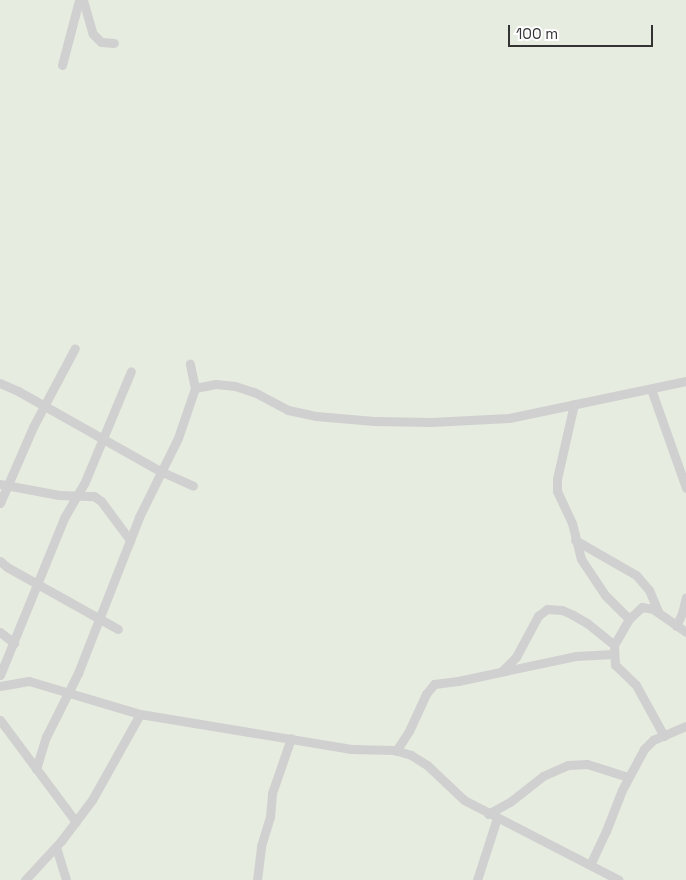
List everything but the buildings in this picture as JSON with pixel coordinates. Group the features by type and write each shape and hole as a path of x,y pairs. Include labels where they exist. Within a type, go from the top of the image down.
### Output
{"street":[{"path":"62,65 79,0"},
{"path":"83,0 93,34 101,42 114,43"},
{"path":"0,503 4,484 75,348"},
{"path":"36,769 46,737 69,692 130,540 160,471 178,438 195,388 190,364"},
{"path":"0,675 64,518 78,495 104,439 131,371"},
{"path":"195,388 216,384 234,386 254,392 277,406 300,413 334,419 374,421 488,420 686,381"},
{"path":"0,384 46,406 160,471 193,486"},
{"path":"651,389 686,488"},
{"path":"574,404 557,485 572,523 581,559 605,595 629,619"},
{"path":"4,484 59,496 94,496 101,501 130,540"},
{"path":"575,540 636,575 649,590 658,613"},
{"path":"0,561 38,585 118,629"},
{"path":"676,626 682,614 686,597"},
{"path":"664,736 636,685 617,668 614,649 629,619 642,607 649,607 686,632"},
{"path":"503,670 516,657 538,616 547,609 562,610 587,623 614,649"},
{"path":"0,632 14,643"},
{"path":"396,751 409,731 431,685 614,649"},
{"path":"0,686 29,681 69,692 111,708 140,714 361,750 396,751 411,755 427,765 464,800 619,880"},
{"path":"25,880 56,847 92,800 140,714"},
{"path":"0,720 76,822"},
{"path":"590,865 628,777 647,745 686,726"},
{"path":"257,880 262,846 269,824 272,793 291,738"},
{"path":"477,880 492,816 543,776 568,765 587,764 628,777"},
{"path":"56,847 66,880"}],"shaded area":[{"path":"0,0 686,0 686,880 0,880"}]}
